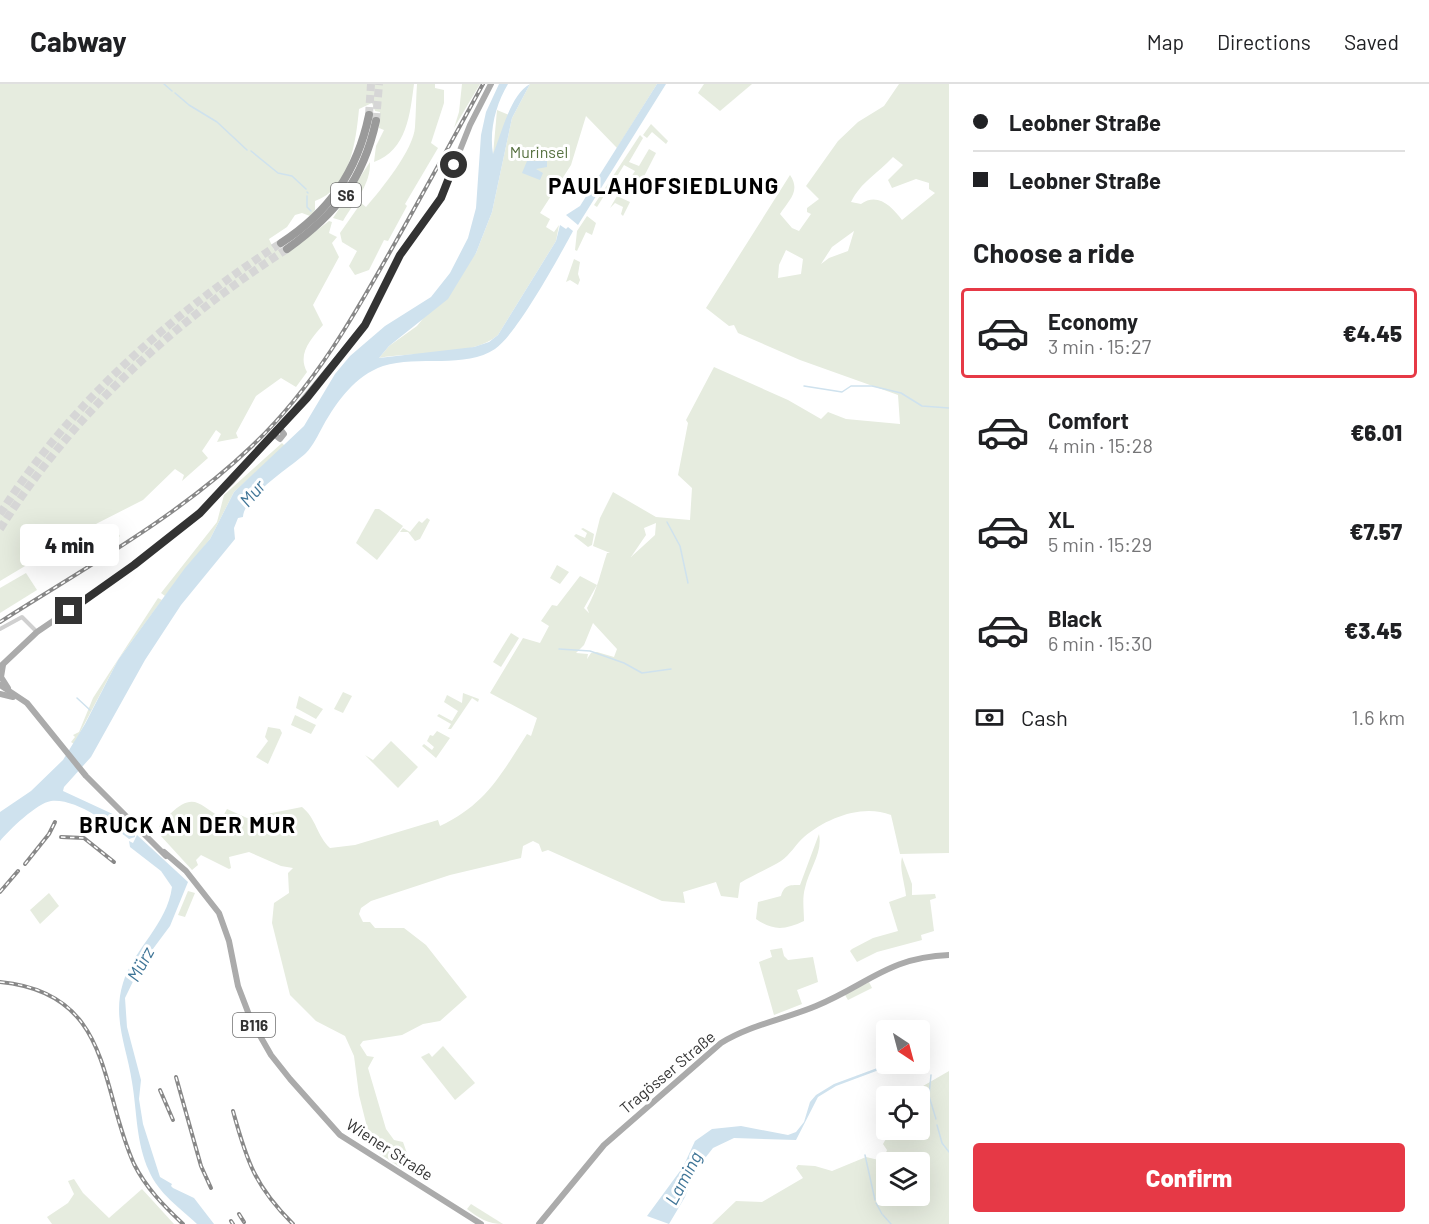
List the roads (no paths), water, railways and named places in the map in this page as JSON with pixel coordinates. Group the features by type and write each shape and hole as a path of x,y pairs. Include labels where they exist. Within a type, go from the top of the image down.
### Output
{"highway":[{"name":"S6","path":"284,246 322,222 344,198 367,155 372,118"}],"main road":[{"path":"0,667 10,650 119,576 188,524 280,431 365,325 400,255 436,208 470,125 491,84"},
{"path":"3,660 1,676 9,691"},
{"path":"0,685 27,703 40,718"},
{"path":"0,685 0,693 12,696 40,718"},
{"name":"Wiener Straße","path":"40,718 85,774 164,852 179,863 215,906 225,927 241,996 258,1034 277,1063 329,1125 350,1143 481,1224"},
{"name":"Tragösser Straße","path":"539,1224 581,1170 611,1138 721,1043 743,1032 817,1006 891,965 921,957 949,955"}],"street":[{"path":"0,629 22,617 37,632"}],"water":[{"name":"Mur","path":"499,84 508,84 494,118 493,154 512,105 523,89 530,84 512,118 492,212 476,253 448,299 389,346 379,358 474,347 489,342 498,335 556,241 560,225 566,229 568,227 573,231 526,312 504,341 483,355 470,359 397,363 383,366 364,376 341,399 306,453 269,482 251,500 243,517 238,518 234,528 235,539 181,605 145,660 91,757 64,787 63,791 117,816 135,832 135,837 129,839 82,808 61,801 51,801 31,812 0,841 0,812 31,791 63,760 85,724 118,660 185,568 210,539 234,492 304,426 335,374 350,356 385,326 431,297 450,273 468,238 476,208 481,135 486,112"},
{"path":"657,84 666,84 578,225 566,215 580,206"},
{"path":"527,161 547,161 547,167 536,169 543,173 540,180 522,173"},
{"name":"Mürz","path":"137,835 188,882 170,926 141,965 125,998 127,1027 141,1080 139,1099 143,1124 160,1177 172,1184 173,1188 194,1198 214,1224 197,1224 164,1193 149,1171 139,1138 132,1082 120,1021 120,996 128,970 164,913 172,887 161,871 130,847 129,841 133,843"},
{"name":"Laming","path":"876,1068 876,1071 836,1086 818,1097 796,1140 734,1138 713,1148 694,1172 685,1197 669,1224 647,1216 683,1167 695,1141 712,1129 741,1126 788,1135 796,1132 804,1122 810,1102 816,1095 834,1084"}],"waterway":[{"path":"164,84 172,91"},
{"path":"175,93 189,105 217,122 247,150"},
{"path":"251,151 278,173 292,176 306,189"},
{"path":"307,196 307,207 311,211"},
{"path":"804,386 842,392 851,386 872,386 901,393 922,406 949,408"},
{"path":"667,522 680,546 688,583"},
{"path":"559,649 590,651 624,663 642,673 671,669"},
{"path":"77,698 90,710"},
{"path":"931,1075 929,1096 936,1119"},
{"path":"937,1125 942,1143 949,1152"},
{"path":"865,1155 875,1200"},
{"path":"878,1206 882,1214"},
{"path":"883,1215 891,1224"}],"tunnel":[{"path":"369,115 371,84"},
{"path":"376,121 379,84"},
{"path":"0,514 58,434 126,363 162,330 240,270 281,243"},
{"path":"0,529 60,447 128,373 204,308 287,249"}],"railway":[{"path":"0,622 98,561 194,496 252,446 295,400 348,324 483,84"},
{"path":"25,864 49,834 55,822"},
{"path":"61,837 84,838 114,862"},
{"path":"0,892 18,871"},
{"path":"0,982 37,990 64,1004 83,1024 96,1048 106,1075 134,1164 150,1189 183,1224"},
{"path":"176,1077 201,1166 211,1188"},
{"path":"160,1090 173,1120"},
{"path":"233,1111 254,1172 261,1185 293,1224"},
{"path":"239,1214 244,1222"}],"district":[{"name":"PAULAHOFSIEDLUNG","path":"664,185"},
{"name":"BRUCK AN DER MUR","path":"188,824"}],"park label":[{"name":"Murinsel","path":"539,151"}]}
